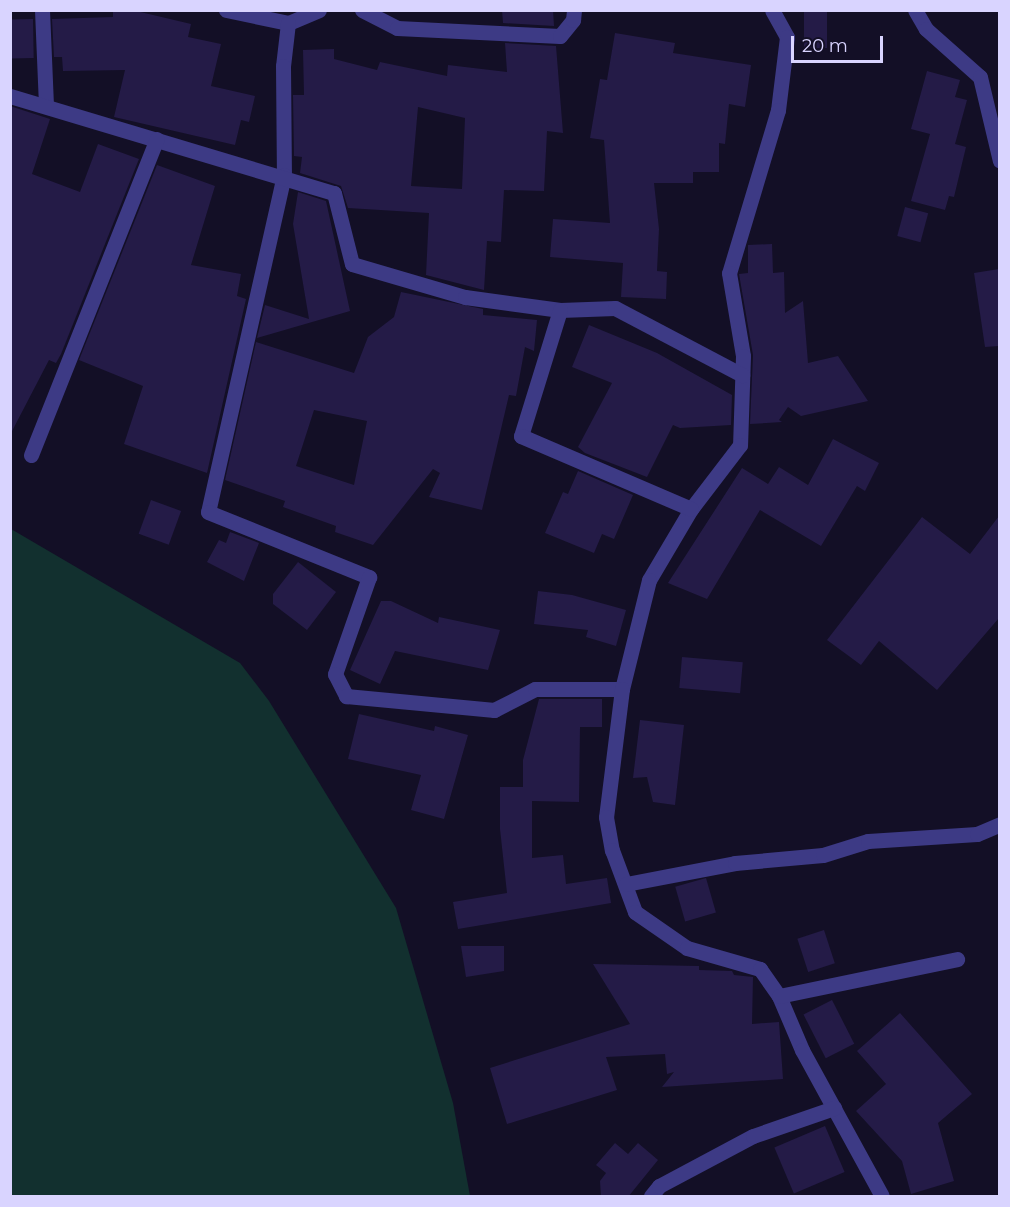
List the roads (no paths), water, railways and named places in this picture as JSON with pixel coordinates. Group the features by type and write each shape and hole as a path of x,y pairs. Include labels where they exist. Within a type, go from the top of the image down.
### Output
{"street":[{"path":"42,10 46,106"},
{"path":"226,10 288,23 318,10"},
{"path":"362,10 397,28 560,36 573,20 574,10"},
{"path":"772,10 787,37 778,110 729,273 743,356 740,445 691,509 649,580 622,689 606,817 612,850 627,884 635,912 687,948 760,969 779,996 802,1050 882,1197"},
{"path":"915,10 926,29 981,77 999,161"},
{"path":"288,23 283,66 284,175 208,512 369,577 335,674 346,696 494,710 535,689 622,689"},
{"path":"10,96 284,175 334,193 352,264 465,297 560,310 615,308 742,375"},
{"path":"31,455 157,139"},
{"path":"560,310 521,436 691,509"},
{"path":"627,884 744,862 823,855 868,841 977,834 999,824"},
{"path":"779,996 957,959"},
{"path":"651,1197 659,1186 753,1136 834,1108"}]}
